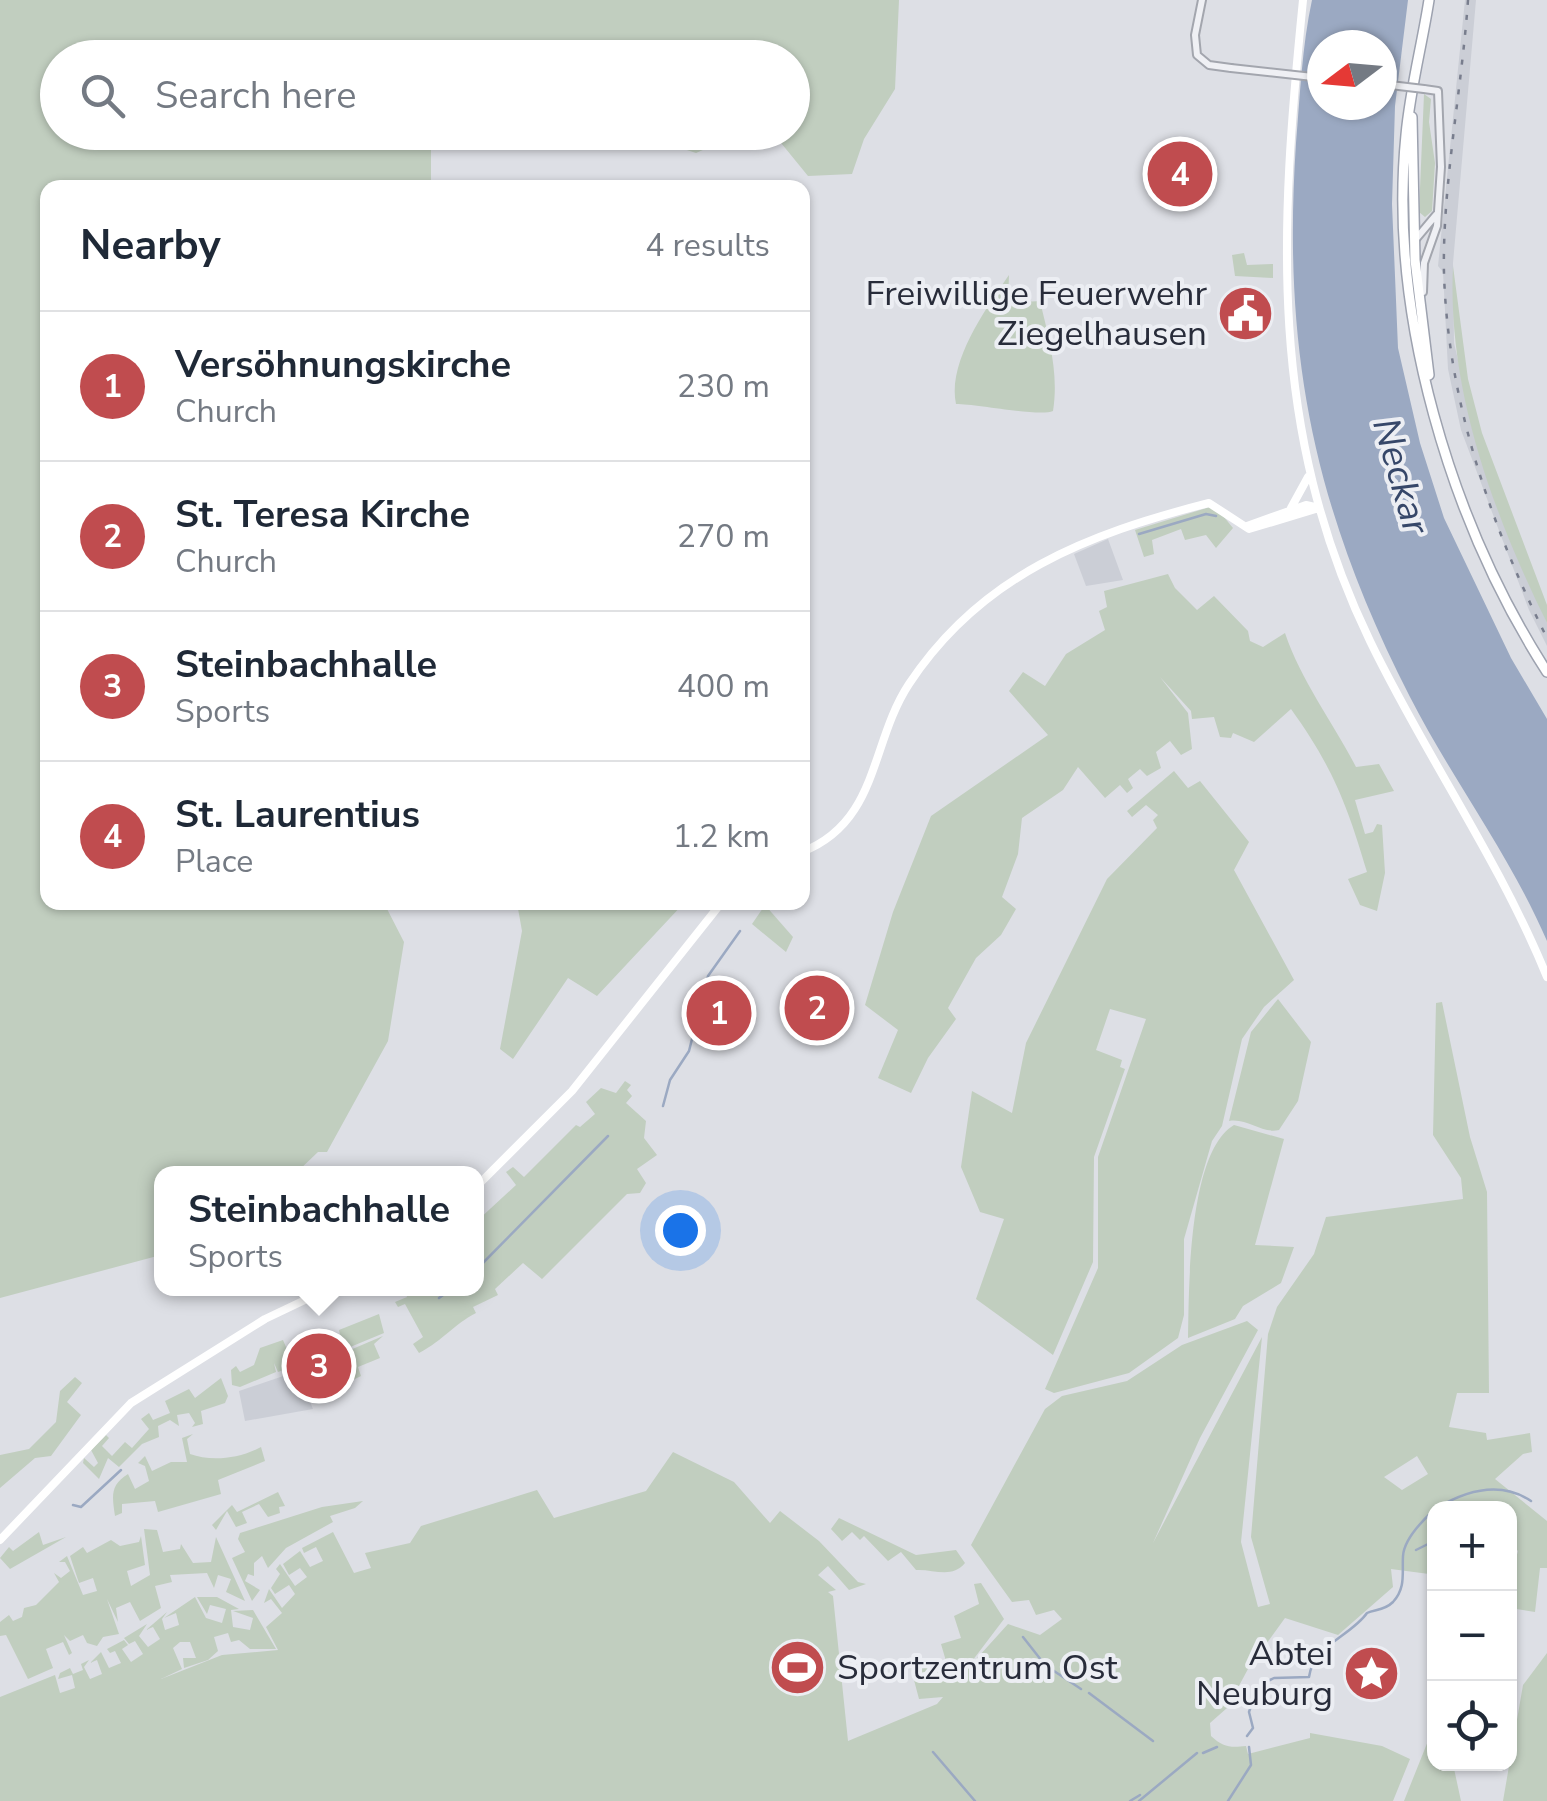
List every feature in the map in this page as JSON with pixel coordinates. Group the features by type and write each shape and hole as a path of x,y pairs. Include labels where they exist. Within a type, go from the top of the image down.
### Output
{"main road":[{"path":"1302,0 1287,170 1285,278 1294,383 1319,508 1371,642 1513,900 1547,977"},
{"path":"1429,0 1404,169 1419,354 1430,397 1497,586 1547,672"},
{"path":"1411,104 1410,241 1430,397"},
{"path":"1290,510 1310,472"},
{"path":"810,848 835,834 855,812 871,781 898,702 964,616 1050,556 1125,527 1211,503 1243,528"},
{"path":"1243,528 1290,510 1319,508"},
{"path":"1243,528 1319,508"},
{"path":"484,1179 572,1091 716,910"},
{"path":"0,1540 131,1402 265,1319 313,1296"}],"street":[{"path":"1202,0 1194,42 1200,59 1232,68 1307,76"},
{"path":"1397,85 1438,92 1442,167 1436,236 1424,263 1420,305"},
{"path":"1413,218 1436,215"},
{"path":"1410,241 1436,215"},
{"path":"1410,241 1436,236"}],"shaded area":[{"path":"1465,0 1476,0 1453,263 1454,343 1478,444 1547,623 1547,646 1529,610 1461,430 1448,369 1443,272 1438,266"},
{"path":"1108,539 1123,580 1086,586 1074,554"},
{"path":"298,1371 313,1409 245,1421 239,1391"}],"green space":[{"path":"0,0 899,0 895,89 864,139 852,174 808,176 787,150 810,150 810,40 40,40 40,150 431,150 431,180 40,180 40,910 388,910 404,942 388,1041 327,1152 318,1152 303,1166 154,1166 154,1257 0,1298"},
{"path":"1424,94 1431,99 1429,122 1435,163 1432,211 1425,217 1419,212"},
{"path":"1244,253 1247,265 1273,264 1273,278 1235,276 1232,255"},
{"path":"1453,266 1468,379 1482,433 1547,605 1547,623 1492,494 1466,404 1453,312"},
{"path":"1009,275 1008,303 1040,301 1054,370 1053,411 956,404 957,371 963,353"},
{"path":"1210,507 1219,511 1233,528 1216,548 1206,535 1185,540 1181,529 1152,540 1154,554 1144,557 1135,530"},
{"path":"1168,574 1175,588 1197,610 1214,596 1248,631 1250,641 1263,647 1285,633 1308,685 1356,767 1379,764 1394,791 1355,800 1365,834 1373,832 1377,824 1382,825 1385,873 1377,911 1360,905 1348,879 1367,872 1352,826 1328,768 1291,709 1254,742 1233,733 1231,738 1220,737 1214,717 1192,719 1191,711 1160,677 1188,713 1192,749 1181,755 1170,741 1156,752 1161,768 1147,776 1140,769 1128,779 1133,788 1127,793 1120,785 1105,798 1078,767 1063,790 1022,818 1018,854 1002,897 1016,909 1001,935 976,958 948,1008 956,1019 928,1058 911,1093 878,1078 898,1030 865,1005 893,912 931,816 1048,735 1009,691 1023,672 1045,686 1066,654 1105,630 1099,611 1107,607 1104,591"},
{"path":"1174,771 1188,788 1200,781 1249,842 1234,870 1294,980 1264,1007 1242,1039 1222,1126 1212,1141 1184,1239 1184,1315 1178,1338 1129,1373 1054,1393 1045,1389 1098,1268 1098,1157 1146,1019 1110,1009 1096,1050 1122,1060 1120,1067 1125,1069 1094,1157 1093,1262 1053,1355 976,1299 1004,1219 980,1212 961,1167 972,1091 1012,1113 1026,1043 1107,879 1157,828 1153,820 1158,815 1146,805 1132,817 1127,811"},
{"path":"518,910 677,910 597,996 568,978 513,1059 500,1049 522,931"},
{"path":"762,910 769,910 793,937 786,952 752,924"},
{"path":"1278,999 1311,1042 1298,1101 1279,1130 1272,1131 1229,1121 1251,1032"},
{"path":"1442,1002 1470,1137 1487,1192 1489,1393 1457,1393 1449,1427 1486,1433 1487,1440 1530,1433 1532,1452 1523,1454 1495,1479 1547,1521 1547,1568 1540,1568 1535,1612 1517,1609 1517,1501 1427,1501 1427,1574 1391,1569 1393,1587 1338,1635 1285,1618 1248,1669 1227,1708 1210,1723 1215,1740 1227,1746 1246,1746 1248,1754 1310,1738 1310,1733 1382,1746 1410,1759 1393,1801 0,1801 0,1697 55,1675 60,1693 75,1688 72,1675 58,1679 60,1673 70,1668 73,1674 83,1670 81,1664 89,1660 84,1667 90,1679 102,1674 97,1660 90,1663 101,1652 109,1668 121,1663 115,1651 110,1653 107,1649 124,1640 128,1645 122,1649 131,1662 143,1654 135,1641 129,1644 124,1638 147,1624 139,1636 148,1647 160,1639 153,1627 146,1630 167,1612 162,1619 165,1630 179,1625 176,1613 164,1618 195,1597 206,1618 222,1623 226,1609 210,1605 207,1614 197,1597 217,1597 239,1609 231,1610 233,1627 250,1630 253,1618 233,1611 253,1610 276,1649 250,1649 239,1640 231,1642 228,1633 214,1637 218,1651 208,1660 184,1668 183,1658 196,1658 190,1642 180,1642 173,1648 182,1669 161,1679 222,1655 278,1650 266,1627 282,1613 271,1599 264,1603 269,1589 282,1608 295,1594 289,1585 275,1594 271,1588 280,1574 276,1569 280,1564 295,1586 307,1577 300,1568 289,1575 283,1564 300,1551 310,1567 323,1561 316,1547 304,1553 302,1548 333,1532 354,1573 371,1568 365,1553 410,1543 421,1526 537,1490 554,1518 646,1491 673,1452 734,1482 770,1523 780,1511 819,1541 858,1582 866,1584 849,1590 828,1566 818,1575 836,1590 828,1592 833,1596 848,1741 937,1704 943,1697 919,1699 910,1665 915,1661 927,1667 946,1661 941,1644 961,1638 954,1616 979,1604 974,1584 981,1583 1004,1619 960,1677 1008,1624 1040,1635 1062,1619 1054,1610 1036,1615 1029,1600 1012,1602 971,1545 1045,1409 1062,1396 1127,1381 1182,1345 1247,1321 1258,1330 1200,1438 1153,1543 1262,1337 1241,1542 1258,1607 1270,1604 1251,1537 1268,1334 1277,1307 1314,1254 1326,1217 1463,1199 1461,1178 1433,1135 1436,1003","holes":["1417,1456 1428,1474 1402,1490 1384,1477"]},
{"path":"625,1081 631,1085 627,1090 632,1096 626,1103 646,1121 644,1138 657,1155 637,1169 646,1183 640,1193 627,1194 542,1279 523,1263 495,1289 498,1295 473,1307 476,1313 419,1353 413,1344 423,1337 405,1304 398,1307 395,1302 407,1296 484,1296 484,1215 516,1185 506,1172 513,1167 524,1177 576,1125 580,1127 595,1114 586,1102 601,1088 616,1093"},
{"path":"1234,1125 1284,1139 1255,1245 1294,1247 1281,1283 1243,1306 1235,1319 1188,1338 1191,1256 1199,1191 1219,1140"},
{"path":"379,1314 384,1333 343,1350 339,1330"},
{"path":"383,1336 374,1344 380,1358 358,1367 361,1376 349,1382 336,1356"},
{"path":"283,1340 294,1366 278,1372 274,1363 276,1372 240,1387 232,1385 231,1370 236,1366 240,1372 254,1365 260,1348"},
{"path":"75,1377 82,1383 67,1402 81,1415 51,1456 35,1458 0,1488 0,1455 29,1449 56,1422 60,1391"},
{"path":"221,1378 228,1396 225,1403 201,1411 203,1424 192,1427 195,1423 189,1413 177,1415 179,1426 170,1420 158,1426 159,1437 142,1444 119,1467 108,1458 99,1479 83,1463 84,1458 94,1467 98,1463 91,1450 106,1435 109,1438 102,1446 112,1456 125,1442 132,1448 149,1429 141,1419 149,1413 153,1420 170,1413 165,1401 189,1389 195,1398"},
{"path":"193,1434 187,1439 190,1454 224,1458 261,1447 265,1461 218,1480 221,1494 158,1512 155,1501 122,1504 122,1513 115,1516 113,1497 118,1482 128,1474 135,1489 149,1481 145,1466 138,1463 145,1456 152,1471 171,1462 187,1462 182,1438"},
{"path":"278,1492 285,1506 279,1507 280,1513 268,1517 259,1504 242,1512 247,1523 236,1527 227,1511 216,1530 212,1525 232,1505 237,1512"},
{"path":"363,1501 355,1508 330,1516 333,1522 286,1548 268,1568 262,1556 254,1563 254,1576 248,1574 245,1581 260,1590 252,1601 232,1558 245,1552 238,1539 240,1533 322,1507"},
{"path":"839,1518 916,1555 956,1550 965,1563 954,1571 942,1572 916,1570 901,1552 888,1561 864,1536 860,1540 852,1532 842,1541 831,1529"},
{"path":"144,1529 157,1530 163,1552 180,1549 181,1544 193,1563 211,1562 216,1537 245,1601 226,1592 231,1579 218,1575 214,1588 207,1573 170,1575 172,1582 155,1586 161,1608 140,1621 130,1602 116,1608 118,1622 107,1599 119,1634 103,1637 97,1646 87,1643 83,1635 70,1641 64,1635 72,1653 69,1655 63,1642 46,1649 53,1668 28,1679 6,1635 0,1636 0,1622 9,1615 13,1621 22,1617 24,1608 36,1605 59,1582 54,1573 61,1578 70,1571 65,1562 59,1562 67,1556 83,1595 97,1591 93,1578 79,1583 70,1556 83,1547 87,1553 111,1540 120,1546 139,1542 141,1536 145,1565 127,1571 131,1586 150,1575"},
{"path":"39,1532 43,1545 66,1537 10,1569 0,1558 9,1547 13,1551"},
{"path":"1547,1653 1547,1801 1503,1801 1508,1771 1517,1771 1517,1720 1523,1685"},
{"path":"1427,1744 1427,1771 1455,1771 1461,1801 1404,1801"}],"water":[{"path":"1312,0 1408,0 1397,90 1397,30 1307,30"},
{"name":"Neckar","path":"1307,32 1307,120 1395,120 1392,204 1398,348 1420,443 1444,518 1511,658 1547,719 1547,941 1516,878 1410,697 1377,628 1328,494 1312,428 1294,292 1293,219"}],"waterway":[{"path":"1139,534 1206,514 1216,516"},
{"path":"663,1106 670,1080 689,1051 708,976 740,931"},
{"path":"484,1262 608,1136"},
{"path":"73,1505 81,1507 121,1470"},
{"path":"1450,1501 1484,1490 1508,1491 1531,1501"},
{"path":"1247,1736 1253,1728 1249,1712 1258,1686 1274,1678 1309,1677 1325,1649 1367,1613 1393,1602 1402,1586 1407,1544 1427,1517"},
{"path":"1416,1550 1427,1544"},
{"path":"1023,1637 1045,1665 1081,1689"},
{"path":"1089,1693 1153,1741"},
{"path":"1203,1753 1217,1747"},
{"path":"1228,1801 1251,1765 1249,1747"},
{"path":"933,1752 975,1801"},
{"path":"1139,1801 1197,1753"},
{"path":"1130,1801 1140,1795"}],"railway":[{"path":"1468,0 1446,207 1447,321 1463,415 1490,506 1547,638"}],"place":[{"name":"St. Laurentius","path":"1180,174"},
{"name":"Freiwillige Feuerwehr Ziegelhausen","path":"1246,313"},
{"name":"St. Teresa Kirche","path":"817,1008"},
{"name":"Versöhnungskirche","path":"719,1013"},
{"name":"Steinbachhalle","path":"319,1366"},
{"name":"Sportzentrum Ost","path":"798,1667"},
{"name":"Abtei Neuburg","path":"1372,1673"}]}
